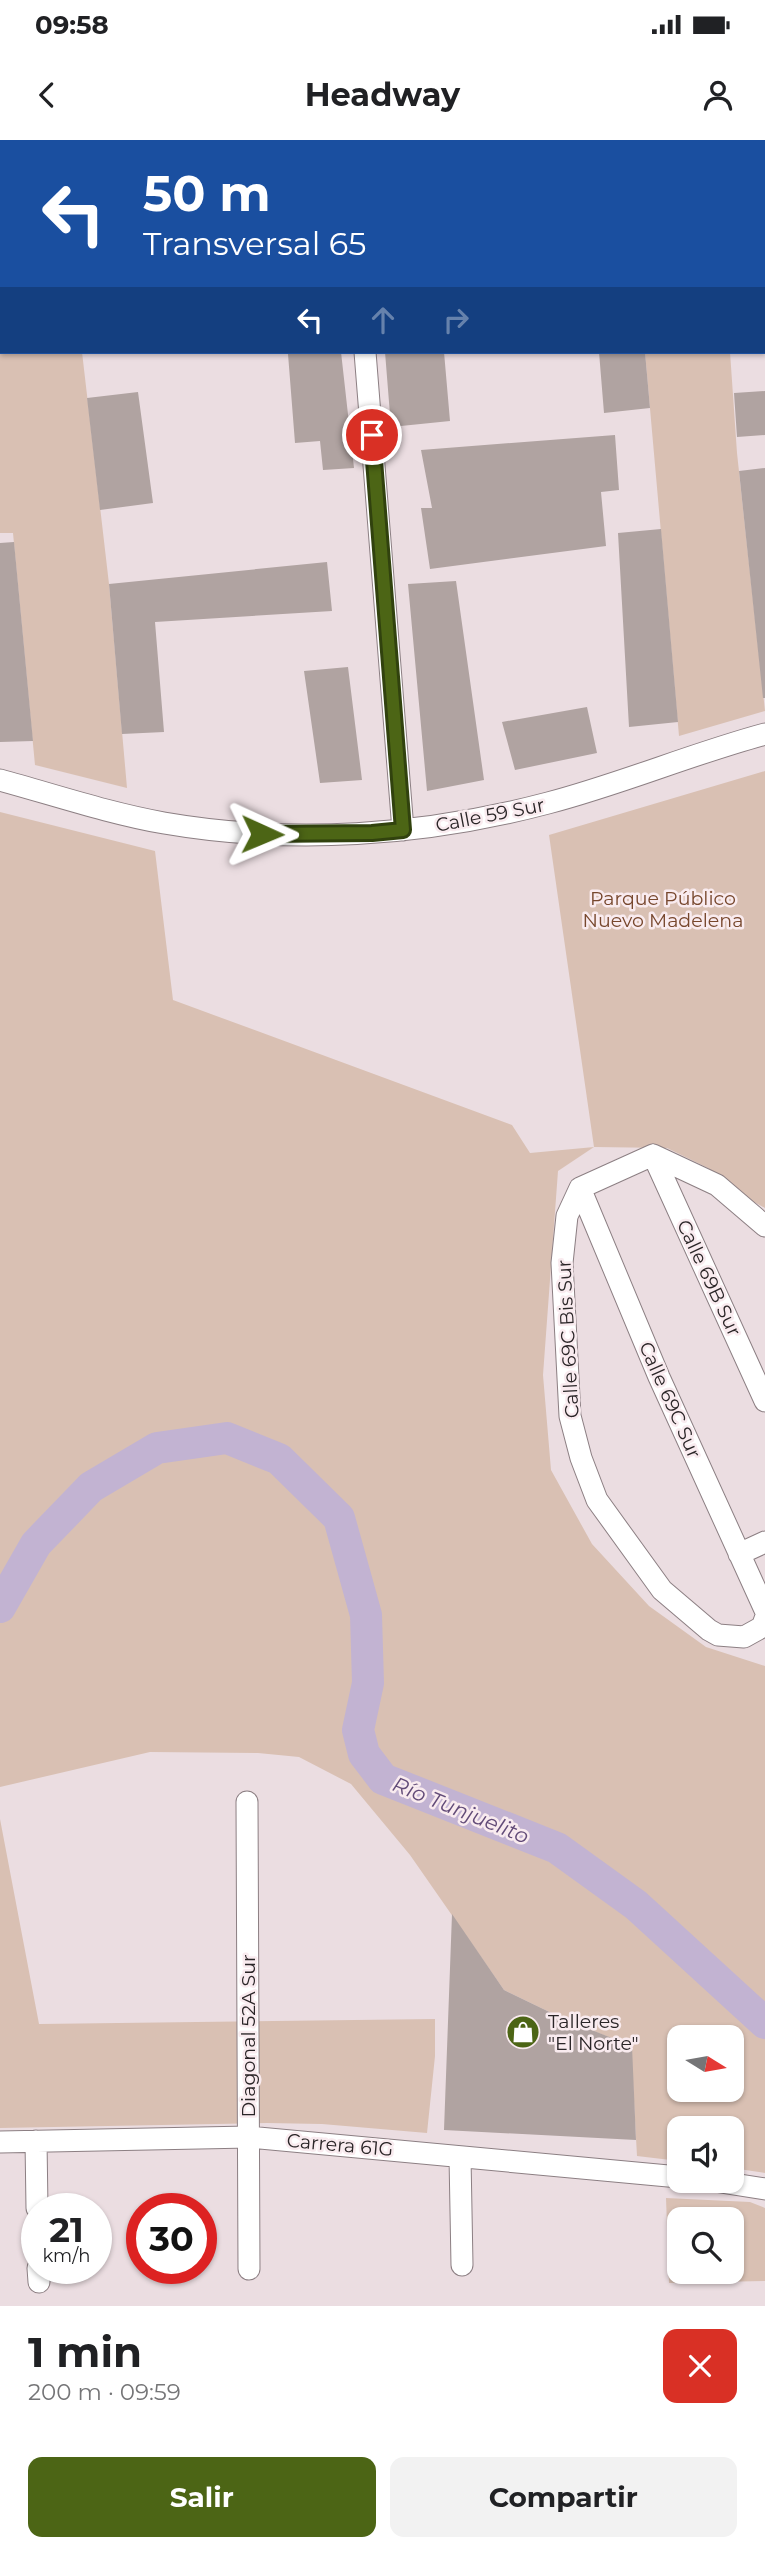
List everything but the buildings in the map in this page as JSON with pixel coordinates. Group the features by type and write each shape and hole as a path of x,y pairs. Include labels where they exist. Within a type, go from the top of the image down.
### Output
{"street":[{"path":"365,354 403,830"},
{"name":"Calle 59 Sur","path":"0,780 121,814 212,830 302,835 403,830 448,825 547,804 765,734"},
{"path":"580,1188 653,1155 717,1185 765,1226"},
{"name":"Calle 69B Sur","path":"653,1155 765,1401"},
{"name":"Calle 69C Sur","path":"580,1188 659,1377 765,1610"},
{"name":"Calle 69C Bis Sur","path":"580,1188 568,1216 562,1263 569,1402 581,1458 597,1500 662,1590 709,1630 719,1635 744,1637 762,1627 765,1619"},
{"path":"739,1554 765,1542"},
{"name":"Diagonal 52A Sur","path":"247,1802 249,2269"},
{"name":"Carrera 61G","path":"0,2142 248,2137 667,2176"},
{"path":"36,2141 37,2193"},
{"path":"460,2157 462,2265"},
{"path":"744,2186 765,2189"}],"green space":[{"path":"0,354 82,354 109,584 127,788 35,765 13,533 0,533"},
{"path":"645,354 730,354 737,453 765,711 679,736"},
{"name":"Parque Público Nuevo Madelena","path":"765,771 765,1208 745,1197 708,1168 667,1148 594,1147 549,835"},
{"path":"0,812 155,851 173,1000 512,1125 530,1153 594,1147 558,1171 543,1375 551,1470 592,1544 649,1606 706,1647 765,1666 765,2173 744,2170 744,2116 667,2116 667,2160 637,2156 631,2046 564,2019 504,1990 410,1855 351,1784 299,1757 258,1753 150,1752 0,1787"},
{"path":"0,1819 39,2024 435,2019 435,2056 427,2133 322,2124 267,2123 0,2128"},
{"path":"666,2198 750,2202 765,2208 765,2281 744,2281 744,2207 667,2207 667,2226"}],"waterway":[{"name":"Río Tunjuelito","path":"0,1607 36,1544 91,1487 157,1448 227,1438 279,1459 339,1518 366,1615 368,1683 358,1730 364,1754 383,1779 557,1848 636,1905 765,2023"}],"place":[{"name":"Talleres \"El Norte\"","path":"523,2032"}],"route":[{"path":"262,834 302,835 403,830 372,435"}]}
